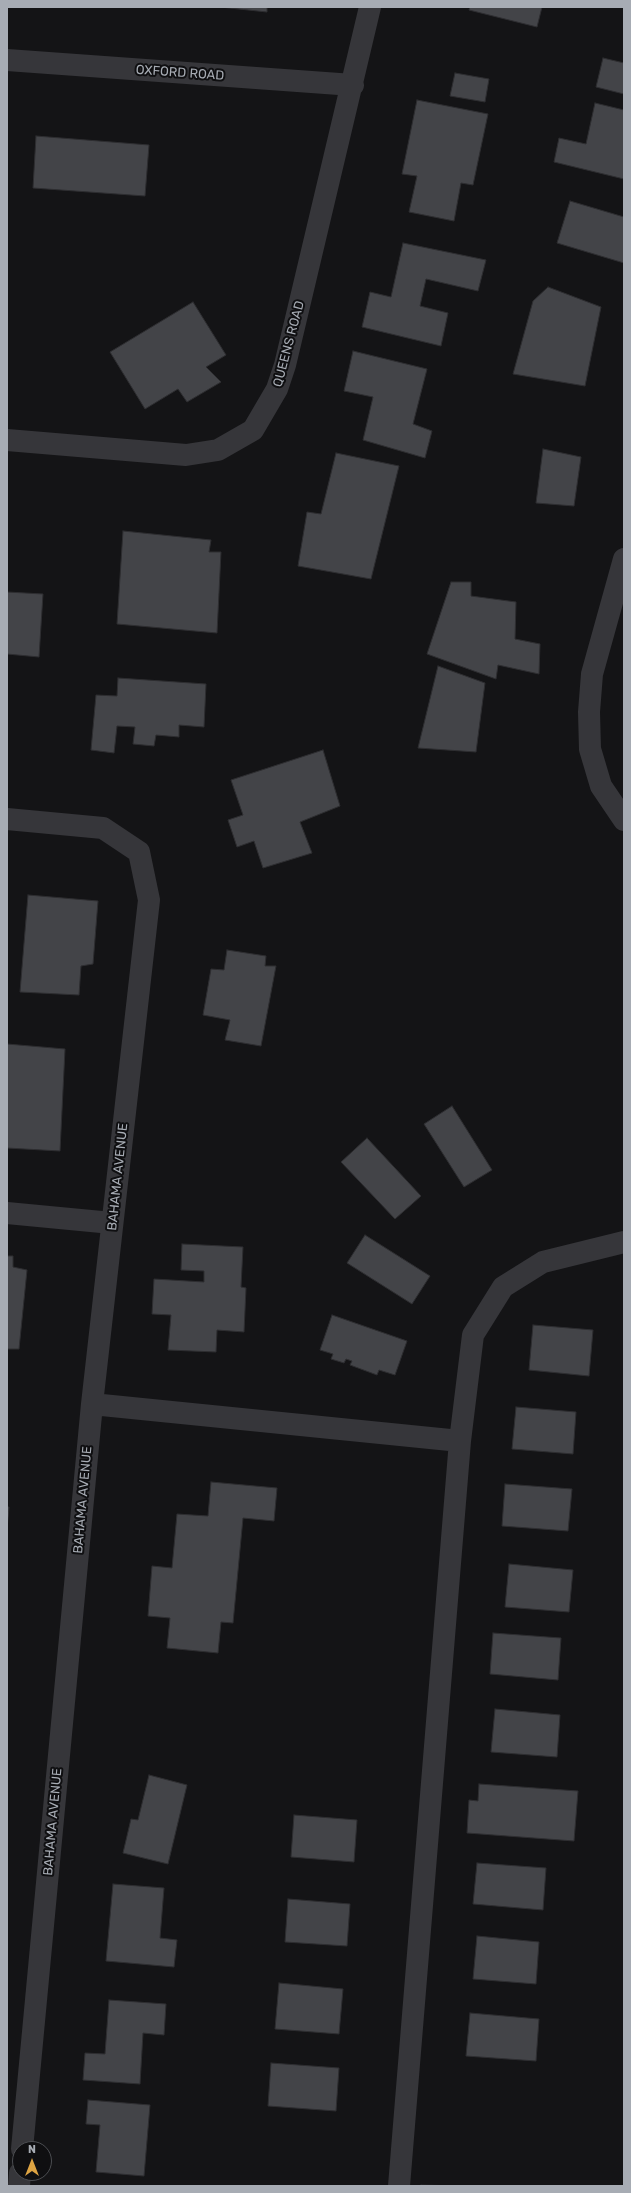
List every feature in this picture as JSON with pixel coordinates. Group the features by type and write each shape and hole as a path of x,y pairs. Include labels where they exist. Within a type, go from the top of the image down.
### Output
{"street":[{"name":"QUEENS ROAD","path":"7,440 186,455 218,450 253,430 277,389 285,364 353,85 370,7"},
{"name":"OXFORD ROAD","path":"7,60 353,85"},
{"path":"624,559 592,674 589,712 590,749 601,786 624,820"},
{"name":"BAHAMA AVENUE","path":"7,819 103,828 139,852 149,900 92,1404 23,2141"},
{"path":"7,1213 112,1223"},
{"path":"399,2186 460,1441 473,1335 503,1287 543,1262 624,1242"},
{"path":"92,1404 460,1441"}],"building":[{"path":"220,7 267,7 267,12"},
{"path":"470,7 542,7 537,27 469,10"},
{"path":"603,58 624,63 624,94 596,87"},
{"path":"455,73 489,79 485,102 450,96"},
{"path":"417,100 488,114 473,185 461,183 454,221 409,212 417,176 402,174"},
{"path":"595,103 624,110 624,179 554,162 559,138 586,144"},
{"path":"36,136 149,145 145,196 33,188"},
{"path":"570,201 624,217 624,263 557,243"},
{"path":"403,243 486,260 478,291 426,279 420,306 448,313 441,346 362,327 370,292 391,297"},
{"path":"548,287 601,307 585,386 513,374 533,301"},
{"path":"193,302 226,355 206,367 221,382 187,402 178,389 145,409 110,352"},
{"path":"353,351 427,369 413,424 432,431 425,458 363,440 373,397 344,391"},
{"path":"543,449 581,457 574,506 536,503"},
{"path":"336,453 399,466 371,579 298,566 307,512 321,514"},
{"path":"123,531 211,540 209,552 221,552 217,633 117,624"},
{"path":"451,582 471,582 471,596 516,602 515,639 540,644 539,674 498,665 496,679 427,654"},
{"path":"7,592 43,594 39,657 7,654"},
{"path":"438,666 485,683 476,752 418,748"},
{"path":"118,678 206,684 204,727 179,725 179,737 156,735 154,746 133,744 135,727 117,726 114,753 91,750 96,695 117,696"},
{"path":"323,750 340,806 300,822 312,853 263,868 254,841 237,847 228,820 243,815 231,780"},
{"path":"28,895 98,901 93,964 81,966 79,995 20,992"},
{"path":"227,950 266,956 265,966 276,966 261,1046 225,1040 230,1020 203,1015 211,969 224,970"},
{"path":"7,1044 65,1049 60,1151 7,1148"},
{"path":"452,1106 492,1170 464,1187 424,1124"},
{"path":"367,1138 421,1196 395,1219 341,1162"},
{"path":"365,1235 430,1276 412,1304 347,1263"},
{"path":"182,1244 243,1247 241,1287 246,1288 244,1332 217,1330 216,1352 168,1350 171,1315 152,1314 154,1279 204,1282 204,1271 181,1270"},
{"path":"7,1256 13,1256 13,1267 27,1270 19,1349 7,1349"},
{"path":"332,1315 407,1341 395,1375 379,1370 377,1375 350,1365 352,1361 346,1359 344,1363 331,1359 333,1354 320,1350"},
{"path":"533,1325 593,1330 589,1376 529,1370"},
{"path":"516,1407 576,1412 573,1454 512,1449"},
{"path":"211,1482 277,1488 274,1521 243,1518 233,1623 221,1622 218,1653 167,1648 170,1618 148,1616 152,1566 172,1568 177,1514 208,1516"},
{"path":"505,1484 572,1489 568,1531 502,1526"},
{"path":"7,1507 9,1507 7,1529"},
{"path":"509,1564 573,1570 569,1612 505,1607"},
{"path":"493,1633 561,1638 558,1680 490,1674"},
{"path":"495,1709 560,1715 557,1757 491,1752"},
{"path":"149,1775 187,1785 168,1864 123,1853 131,1819 138,1820"},
{"path":"479,1784 578,1791 574,1841 467,1833 469,1800 478,1801"},
{"path":"294,1815 357,1820 354,1862 291,1857"},
{"path":"477,1863 546,1868 543,1910 473,1904"},
{"path":"113,1884 164,1888 160,1938 177,1940 174,1967 106,1961"},
{"path":"288,1899 350,1904 347,1946 285,1942"},
{"path":"477,1936 539,1942 536,1984 473,1979"},
{"path":"279,1983 343,1989 339,2034 275,2029"},
{"path":"109,2000 166,2004 164,2035 143,2033 140,2084 83,2080 85,2053 105,2054"},
{"path":"470,2013 539,2019 536,2061 466,2056"},
{"path":"271,2063 339,2068 336,2111 268,2106"},
{"path":"88,2100 150,2105 144,2176 96,2172 100,2125 86,2124"},
{"path":"421,2185 462,2186 421,2186"}]}
